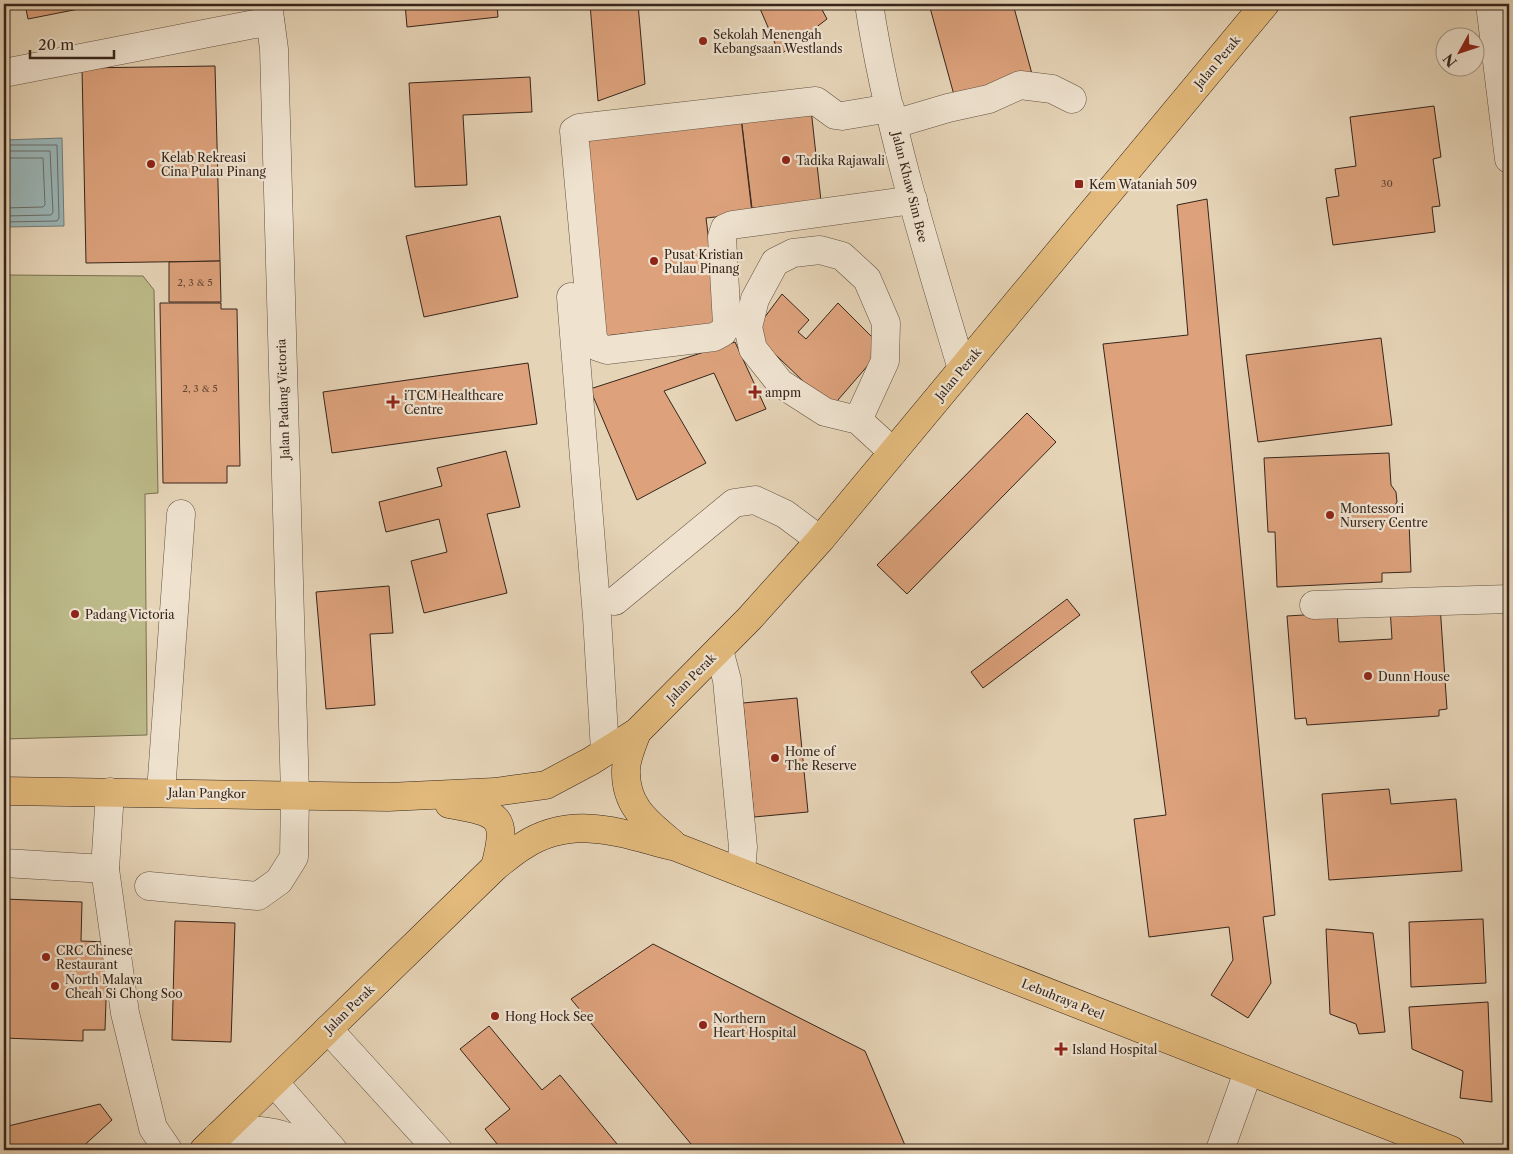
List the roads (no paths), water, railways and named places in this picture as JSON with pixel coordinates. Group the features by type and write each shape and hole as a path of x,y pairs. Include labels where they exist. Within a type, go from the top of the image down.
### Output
{"main road":[{"name":"Jalan Perak","path":"637,732 719,650 820,540 1265,4"},
{"name":"Jalan Pangkor","path":"4,791 411,796 495,792 546,785 637,732"},
{"name":"Lebuhraya Peel","path":"637,732 626,768 629,795 643,819 676,847"},
{"name":"Jalan Pangkor","path":"411,796 492,814 498,821 502,834 495,867"},
{"name":"Lebuhraya Peel","path":"495,867 523,846 564,828 603,829 676,847 1451,1150"},
{"name":"Jalan Perak","path":"211,1144 495,867"}],"street":[{"name":"Jalan Khaw Sim Bee","path":"869,4 878,62 913,200 962,369"},
{"path":"1490,4 1509,159"},
{"path":"4,74 269,12"},
{"name":"Jalan Padang Victoria","path":"150,886 258,896 280,881 294,857 294,795 274,49 269,12"},
{"path":"913,200 732,225 726,228 722,236 727,324 723,332 714,337 607,350 598,347 593,338 574,131 579,128 816,101 835,115 892,116 948,108 989,99 1020,85 1052,88 1072,99"},
{"path":"562,140 576,379 597,617 605,751"},
{"path":"858,420 885,361 886,323 867,279 842,256 820,250 793,253 775,262 755,299 748,328 753,349 780,382 825,412 858,420 892,452"},
{"path":"615,601 734,503 755,500 786,514 820,540"},
{"path":"162,792 181,514"},
{"path":"1314,605 1509,599"},
{"path":"719,650 728,690 743,847 741,872"},
{"path":"110,792 105,869 125,1014 153,1128 168,1150"},
{"path":"4,863 105,869"},
{"path":"328,1029 438,1150"},
{"path":"1220,1150 1248,1072"},
{"path":"274,1082 333,1150"},
{"path":"211,1144 239,1130 257,1130 276,1133 326,1150"}],"water":[{"path":"62,138 64,226 4,227 4,140"}],"place":[{"name":"Sekolah Menengah Kebangsaan Westlands","path":"703,41"},
{"name":"Tadika Rajawali","path":"786,160"},
{"name":"Kelab Rekreasi Cina Pulau Pinang","path":"151,164"},
{"name":"Kem Wataniah 509","path":"1079,184"},
{"name":"Pusat Kristian Pulau Pinang","path":"654,261"},
{"name":"ampm","path":"755,392"},
{"name":"iTCM Healthcare Centre","path":"393,402"},
{"name":"Montessori Nursery Centre","path":"1330,515"},
{"name":"Padang Victoria","path":"75,614"},
{"name":"Dunn House","path":"1368,676"},
{"name":"Home of The Reserve","path":"775,758"},
{"name":"CRC Chinese Restaurant","path":"46,957"},
{"name":"North Malaya Cheah Si Chong Soo","path":"55,986"},
{"name":"Hong Hock See","path":"495,1016"},
{"name":"Northern Heart Hospital","path":"703,1025"},
{"name":"Island Hospital","path":"1061,1049"}]}
